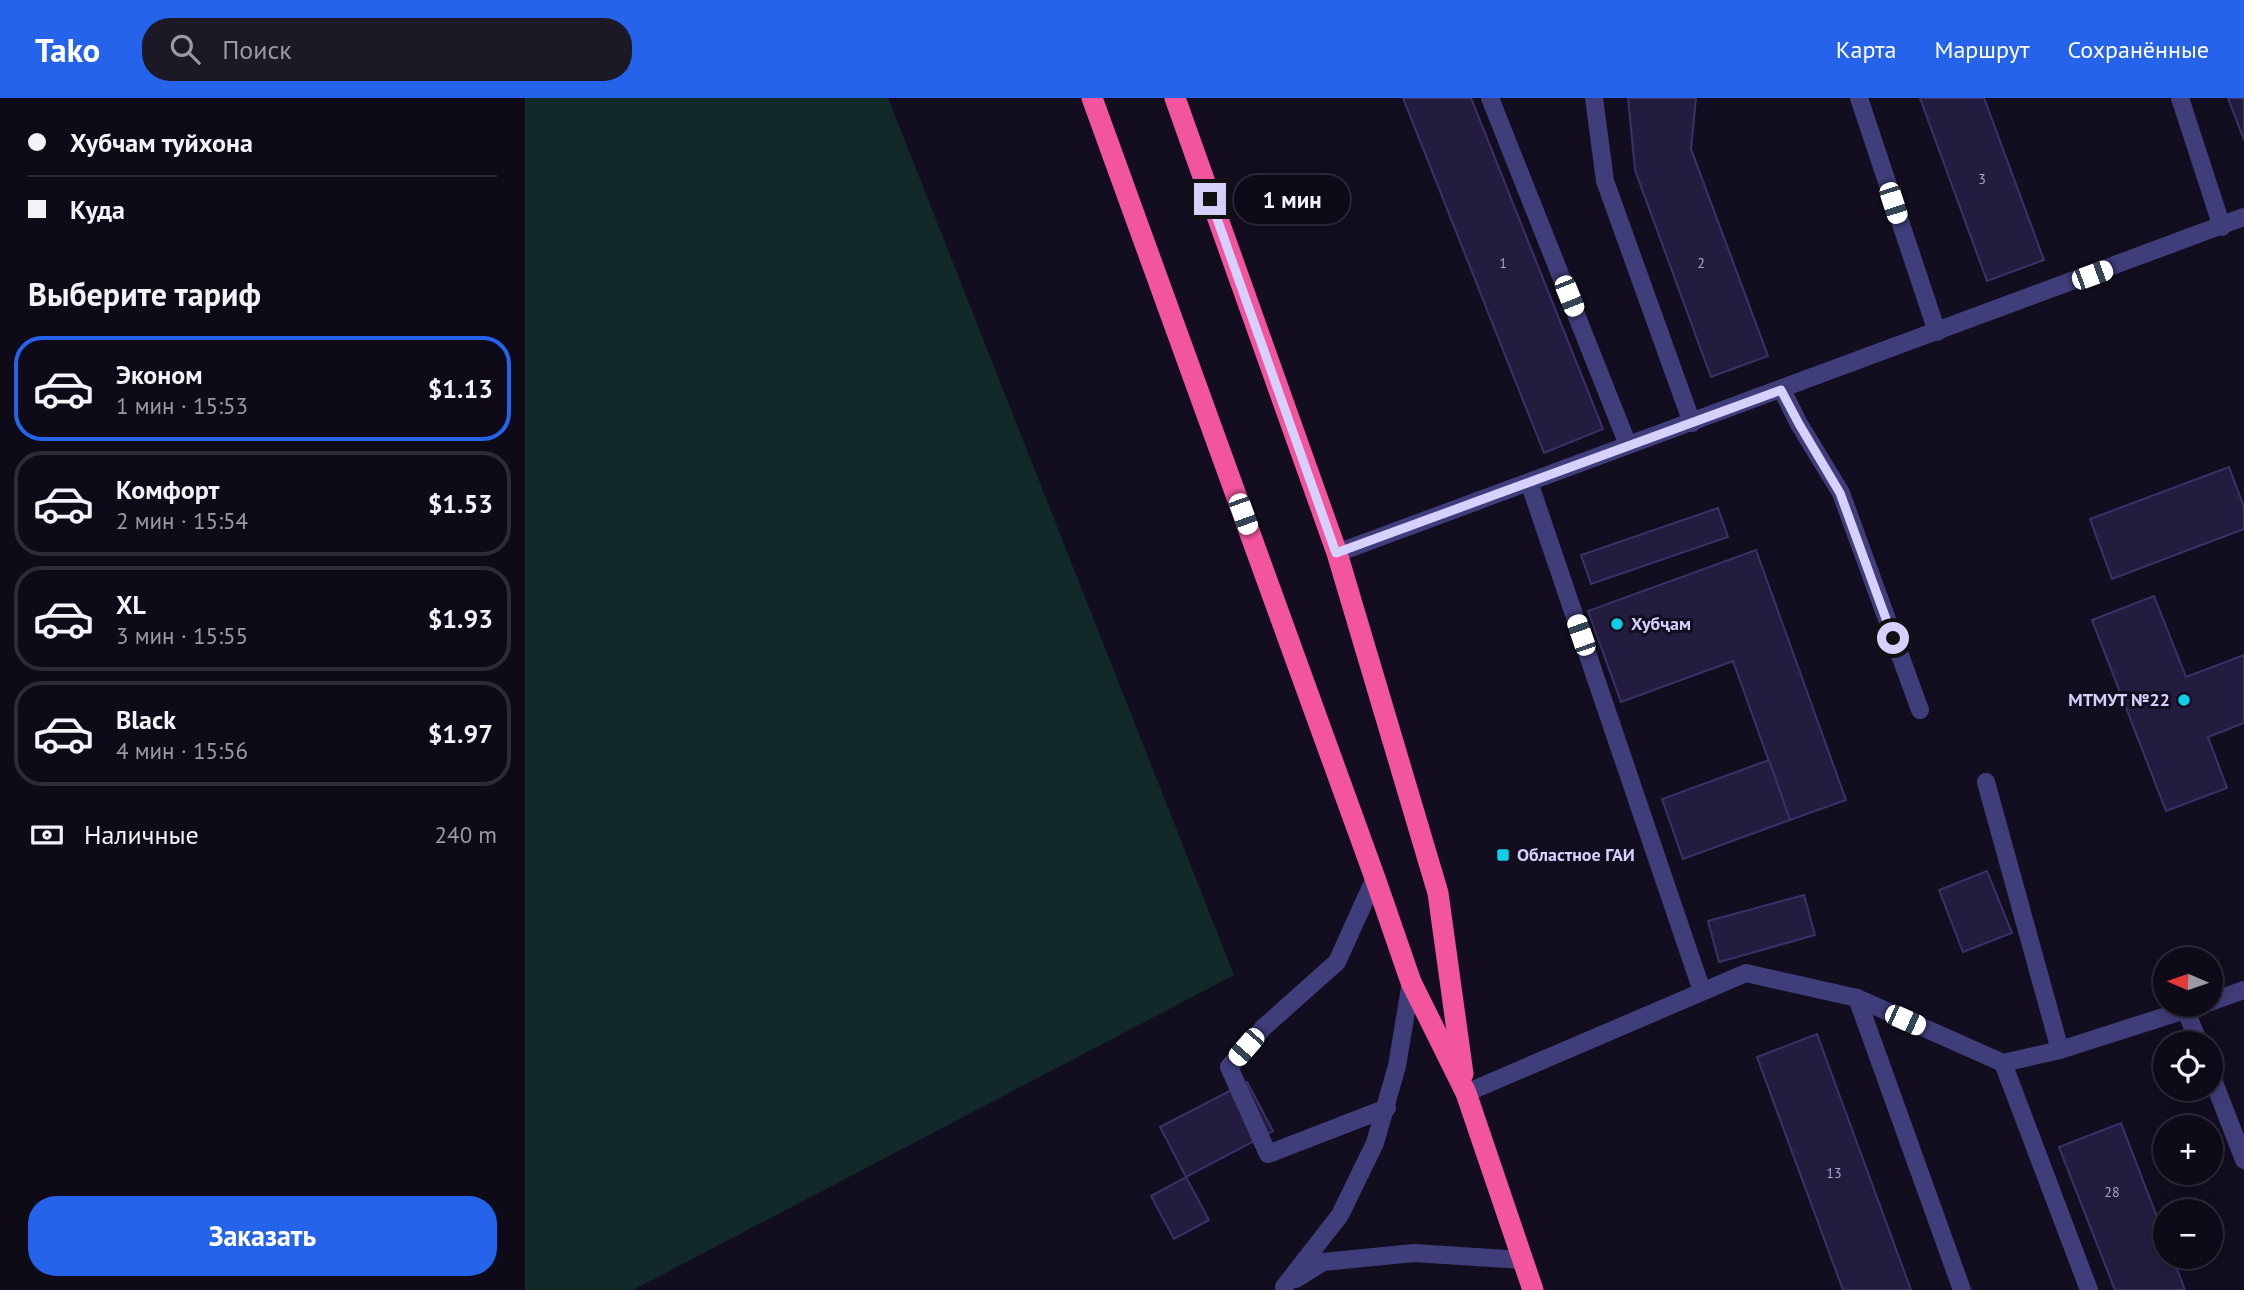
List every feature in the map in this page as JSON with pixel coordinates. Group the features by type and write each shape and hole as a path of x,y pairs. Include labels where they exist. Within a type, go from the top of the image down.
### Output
{"highway":[{"path":"1092,98 1411,982 1466,1093 1533,1290"},
{"path":"1175,98 1336,553 1438,893 1466,1093"}],"street":[{"path":"1490,98 1627,445"},
{"path":"1594,98 1605,181 1692,423"},
{"path":"1859,98 1937,332"},
{"path":"2180,98 2222,227"},
{"path":"1336,553 2244,217"},
{"path":"1781,390 1840,493 1920,710"},
{"path":"1529,482 1702,991"},
{"path":"1986,782 2060,1051"},
{"path":"1375,878 1337,962 1263,1028 1229,1067 1268,1154 1387,1108"},
{"path":"1466,1093 1746,973 1857,998 2003,1063 2060,1051 2167,1017"},
{"path":"1280,1288 1340,1216 1375,1143 1397,1066 1411,982"},
{"path":"2223,997 2244,990"},
{"path":"1857,998 1962,1290"},
{"path":"2003,1063 2089,1290"},
{"path":"2221,1101 2244,1160"},
{"path":"1280,1288 1323,1262 1414,1253 1522,1260"}],"green space":[{"path":"525,98 888,98 1234,975 633,1290 525,1290"}],"building":[{"path":"1403,98 1471,98 1603,429 1544,453"},
{"path":"1628,98 1696,98 1691,149 1768,356 1711,377 1635,170"},
{"path":"1920,98 1984,98 2044,260 1987,281"},
{"path":"2228,98 2244,98 2244,140"},
{"path":"2229,467 2244,507 2244,529 2112,579 2090,519"},
{"path":"1718,508 1728,537 1591,584 1581,555"},
{"path":"1756,550 1846,800 1790,820 1733,661 1621,702 1588,611"},
{"name":"МТМУТ №22","path":"2154,596 2186,677 2244,655 2244,723 2208,737 2227,788 2166,811 2092,620"},
{"path":"1769,760 1790,820 1683,859 1662,799"},
{"path":"1987,871 2012,933 1963,952 1939,890"},
{"path":"1804,895 1815,935 1719,962 1708,921"},
{"path":"1817,1034 1911,1290 1843,1290 1757,1057"},
{"path":"1247,1082 1273,1131 1186,1177 1160,1127"},
{"path":"2121,1123 2153,1207 2153,1269 2177,1269 2185,1290 2115,1290 2059,1147"},
{"path":"1186,1177 1209,1220 1174,1239 1151,1196"}],"place":[{"name":"Хубҷам","path":"1617,624"},
{"name":"МТМУТ №22","path":"2184,700"},
{"name":"Областное ГАИ","path":"1503,855"}],"route":[{"path":"1210,199 1336,553 1781,390 1840,493 1893,638"}]}
